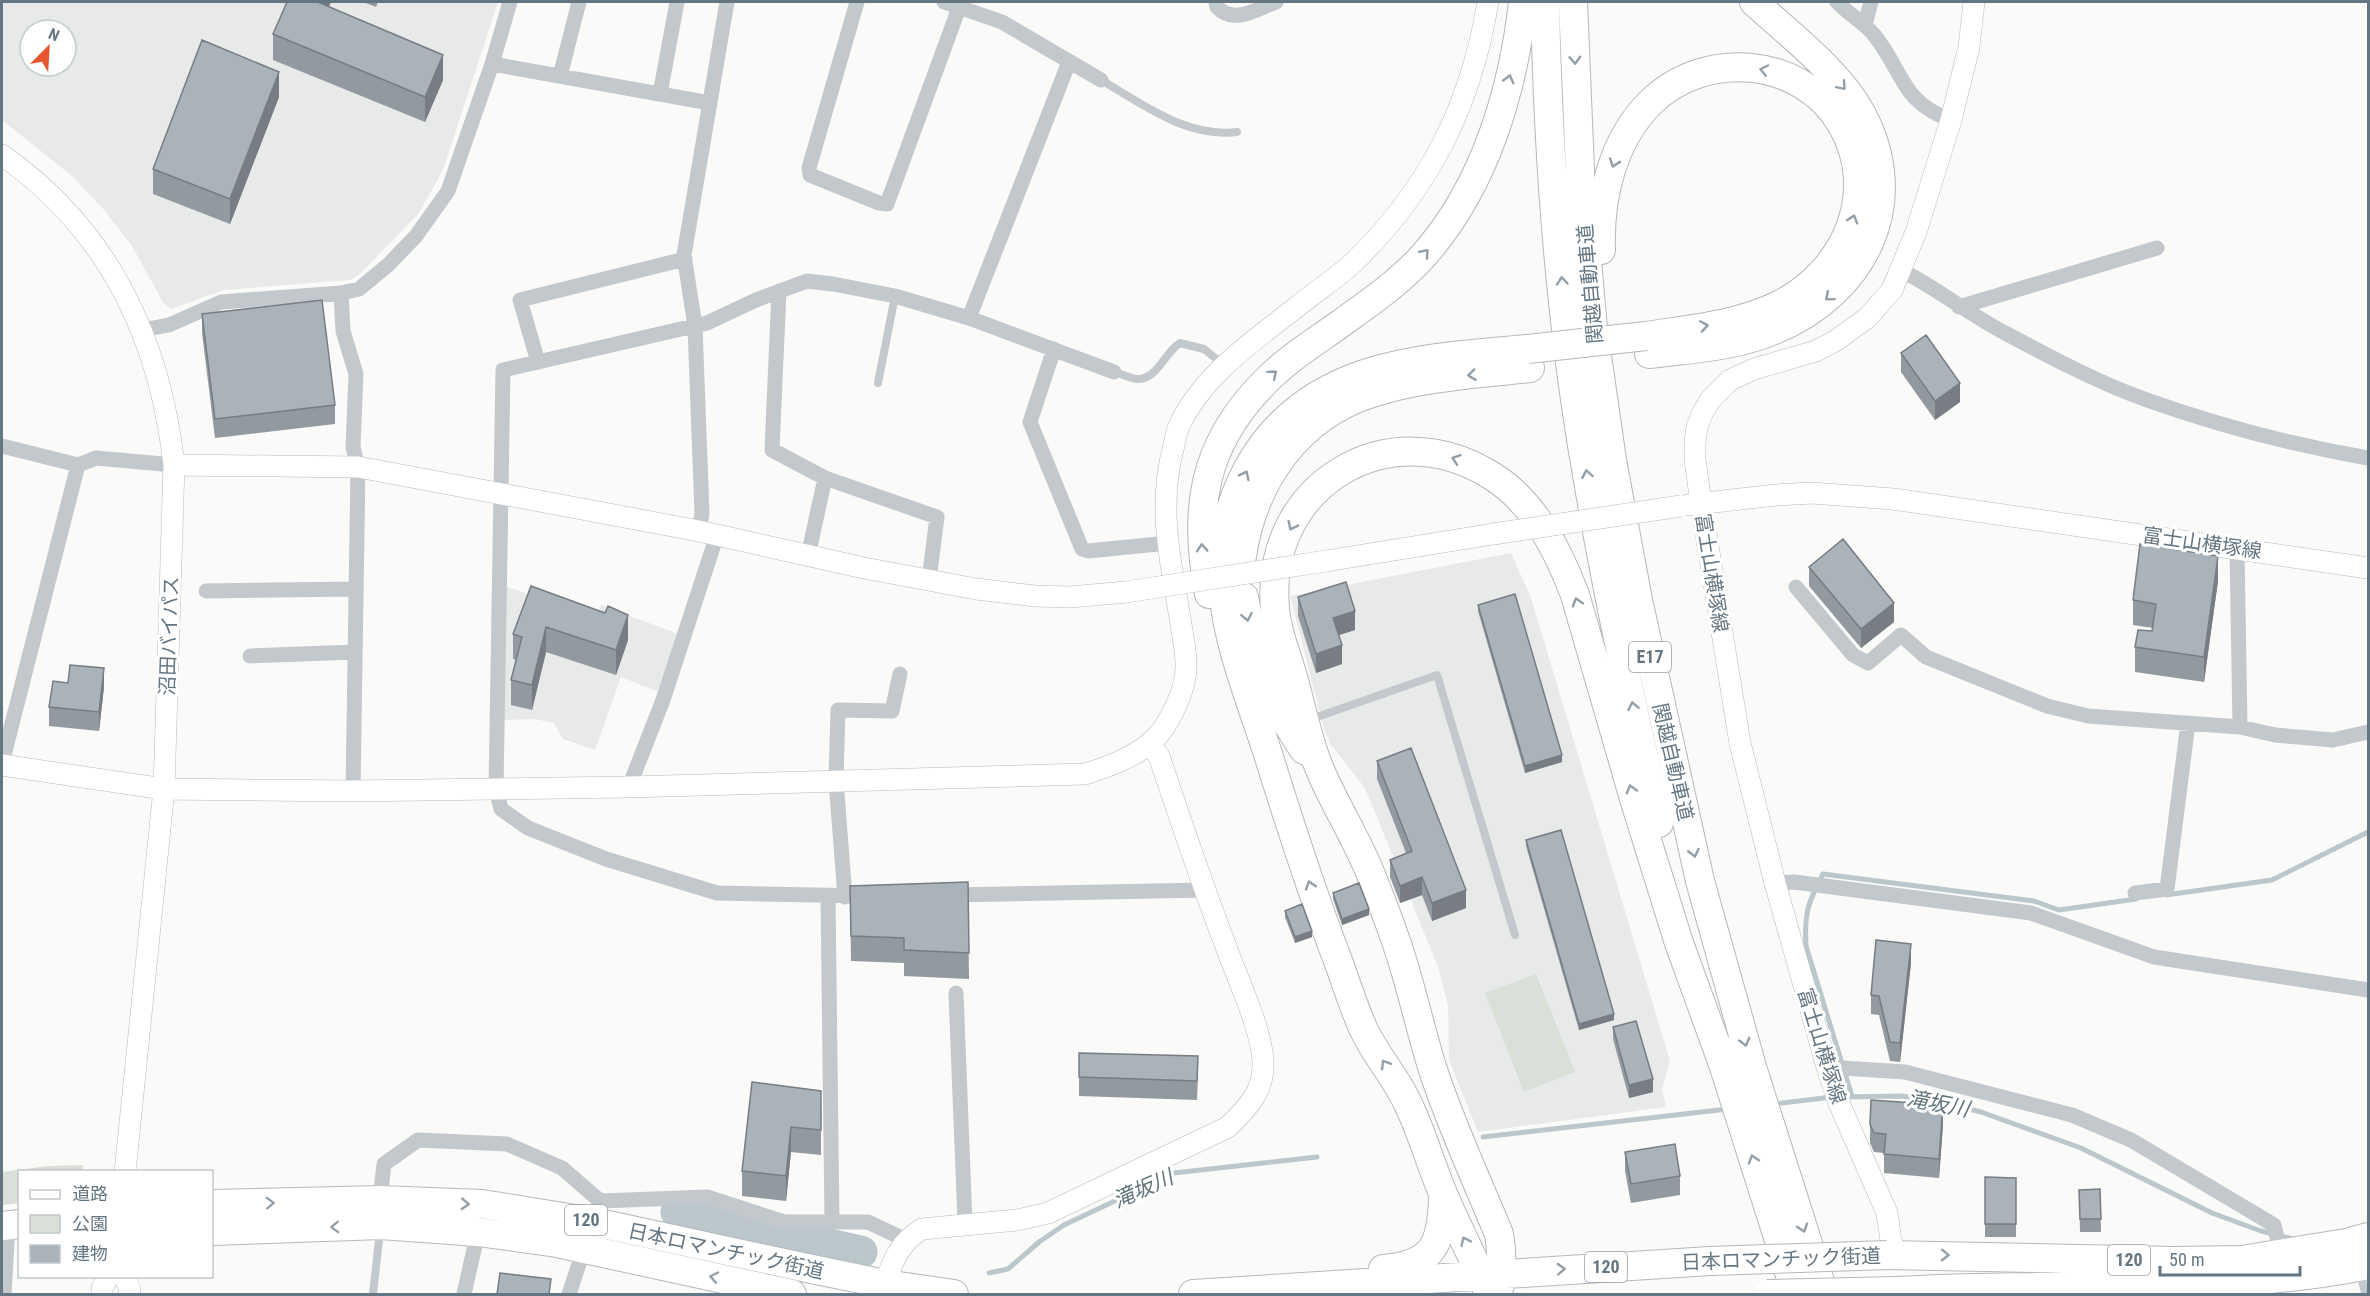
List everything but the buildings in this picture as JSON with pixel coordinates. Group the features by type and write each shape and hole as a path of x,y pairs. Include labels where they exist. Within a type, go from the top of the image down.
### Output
{"highway":[{"path":"1493,1284 1503,1252 1499,1234 1434,1072 1397,944 1370,872 1320,771 1282,733 1243,683 1218,625 1209,595 1200,532 1208,475 1229,426 1245,403 1266,380 1397,282 1424,256 1446,227 1469,189 1491,139 1512,68 1523,2"},
{"name":"関越自動車道","path":"1545,2 1554,198 1567,330 1584,461 1610,601 1674,886 1723,1064 1796,1294"},
{"name":"関越自動車道","path":"1573,2 1581,194 1593,328 1614,472 1638,600 1700,881 1752,1067 1824,1294"},
{"path":"1243,683 1227,618 1222,560 1230,515 1242,480 1254,458 1270,437 1289,418 1331,388 1364,373 1408,362 1529,358 1648,345 1720,345 1747,339 1796,321 1823,302 1851,275 1863,257 1876,223 1881,180 1879,157 1871,134 1860,111 1829,71 1754,2"},
{"path":"1648,345 1727,323 1770,308 1799,293 1835,258 1847,237 1855,214 1858,194 1857,169 1852,148 1842,125 1829,107 1792,79 1772,71 1727,66 1682,79 1661,92 1644,109 1618,151 1609,176 1601,234 1606,316 1620,429 1668,742"},
{"path":"1493,1284 1443,1194 1408,1104 1364,1030 1311,891 1282,733 1246,616 1242,557 1246,531 1261,491 1279,460 1298,437 1320,419 1370,393 1529,358"},
{"path":"1282,733 1280,634 1274,587 1284,543 1293,521 1307,500 1324,483 1346,468 1367,457 1393,452 1410,451 1444,455 1468,463 1492,476 1513,492 1530,510 1549,537 1563,563 1575,595 1648,846 1679,943 1723,1064"},
{"path":"1267,1289 1295,1277 1404,1267 1417,1262 1430,1251 1440,1231 1443,1194"},
{"name":"日本ロマンチック街道","path":"213,1204 380,1213 478,1232 557,1243 777,1293"},
{"name":"日本ロマンチック街道","path":"213,1232 482,1204 597,1211 883,1289 954,1294"},
{"name":"日本ロマンチック街道","path":"1767,1294 2174,1289 2245,1285 2286,1273 2346,1243 2368,1237"},
{"name":"日本ロマンチック街道","path":"1192,1294 1267,1289 1493,1284 1710,1261 1892,1255 2174,1261 2242,1260 2286,1273 2365,1275"}],"street":[{"path":"142,330 169,325 221,302 359,290 388,265 416,236 448,191 492,64 510,2"},
{"path":"560,76 579,2"},
{"path":"660,94 677,2"},
{"path":"629,787 663,700 708,533 702,514 695,326 685,259 727,2"},
{"path":"857,2 809,168 810,175 886,204 956,16 950,3"},
{"path":"1215,2 1217,7 1229,16 1237,16 1276,2"},
{"path":"78,465 2,764 164,789 352,791 629,787 1084,774 1115,764 1150,744 1170,718 1184,688 1186,665 1168,543 1165,505 1168,469 1179,427 1201,391 1225,366 1353,263 1382,232 1430,170 1466,95 1481,46 1488,2"},
{"path":"1837,2 1876,37 1919,104 1951,120"},
{"path":"1865,25 1871,2"},
{"path":"2,446 78,465 96,459 174,465 358,467 708,533 808,556 976,589 1035,596 1070,597 1126,592 1691,504 1697,427 1711,399 1730,380 1754,369 1816,351 1853,329 1880,305 1892,290 1916,232 1951,120 1969,47 1974,2"},
{"path":"950,3 1002,22 1050,48 1101,80"},
{"path":"969,318 1070,62"},
{"path":"492,64 710,103"},
{"name":"沼田バイパス","path":"2,155 40,183 78,223 112,270 142,330 157,373 169,421 174,465 164,789 125,1170"},
{"path":"1959,307 2157,248"},
{"path":"538,362 520,300 685,259"},
{"path":"1901,270 1932,286 1959,307 2005,333 2146,400 2245,432 2368,458"},
{"path":"881,896 717,893 606,859 528,828 501,809 496,789 503,370 707,323 807,281 895,296 969,318 1114,372"},
{"path":"779,291 772,450 825,478 937,517 929,580"},
{"path":"340,293 343,331 356,374 353,447 358,467 352,791"},
{"path":"1054,349 1030,422 1082,549 1088,551 1168,543"},
{"path":"808,556 825,478"},
{"name":"富士山横塚線","path":"1892,1255 1887,1213 1837,1097 1775,883 1740,743 1691,504 1812,493 1860,496 2368,567"},
{"path":"2237,548 2240,727"},
{"path":"1796,587 1853,655 1868,663 1901,635 1926,657 2047,706 2088,716 2240,727 2275,735 2333,740 2368,732"},
{"path":"206,591 356,589"},
{"path":"250,656 355,652"},
{"path":"845,897 836,781 838,710 892,711 900,674"},
{"path":"2135,893 2167,889 2188,723"},
{"path":"883,1289 899,1250 906,1240 922,1229 965,1223 1017,1220 1048,1213 1228,1127 1249,1107 1260,1088 1264,1065 1259,1043 1159,756 1150,744"},
{"path":"1775,883 1794,882 2031,914 2154,957 2368,990"},
{"path":"939,895 1204,890"},
{"path":"828,896 832,1222"},
{"path":"956,993 965,1223"},
{"path":"1827,1067 1905,1072 2073,1115 2131,1140 2274,1225 2286,1273"},
{"path":"380,1213 384,1164 418,1140 507,1144 562,1168 597,1211"},
{"path":"597,1211 707,1197 784,1222 868,1222 906,1240"},
{"path":"569,1294 597,1211"},
{"path":"4,1294 10,1225"},
{"path":"464,1294 478,1232"},
{"path":"1892,1255 1905,1292"},
{"path":"102,1294 102,1288 108,1278"},
{"path":"125,1278 129,1294"}],"lane":[{"path":"1101,80 1188,128 1221,134 1238,132"},
{"path":"878,383 895,296"},
{"path":"1114,372 1139,379 1153,374 1168,351 1180,343 1204,349 1225,366"},
{"path":"1282,733 1437,675 1515,935"},
{"path":"373,1294 380,1213"}],"shaded area":[{"path":"2,2 498,2 443,170 419,213 360,274 350,280 224,290 171,309 164,304 132,246 105,211 72,176 2,120"},
{"path":"1511,553 1531,598 1670,1061 1662,1089 1666,1107 1478,1132 1449,1060 1448,1005 1438,967 1365,788 1331,745 1324,729 1290,596"},
{"path":"505,586 595,618 601,605 681,635 661,693 621,677 595,750 563,739 554,723 534,719 503,720"}],"green space":[{"path":"1536,974 1575,1072 1524,1092 1485,993"},
{"path":"83,1165 83,1170 18,1170 18,1203 2,1205 2,1172 48,1166"}],"waterway":[{"path":"2166,895 2272,880 2368,832"},
{"path":"1852,1096 1806,946 1808,908 1823,874 2034,901 2059,910 2136,899"},
{"name":"滝坂川","path":"1842,1097 1901,1096 1933,1100 1981,1112 2081,1148 2212,1213 2261,1231 2293,1239"},
{"name":"滝坂川","path":"1773,1104 1832,1097"},
{"name":"滝坂川","path":"1483,1137 1728,1109"},
{"name":"滝坂川","path":"989,1273 1008,1269 1039,1242 1064,1225 1174,1173 1317,1157"},
{"name":"滝坂川","path":"677,1212 861,1252"}]}
